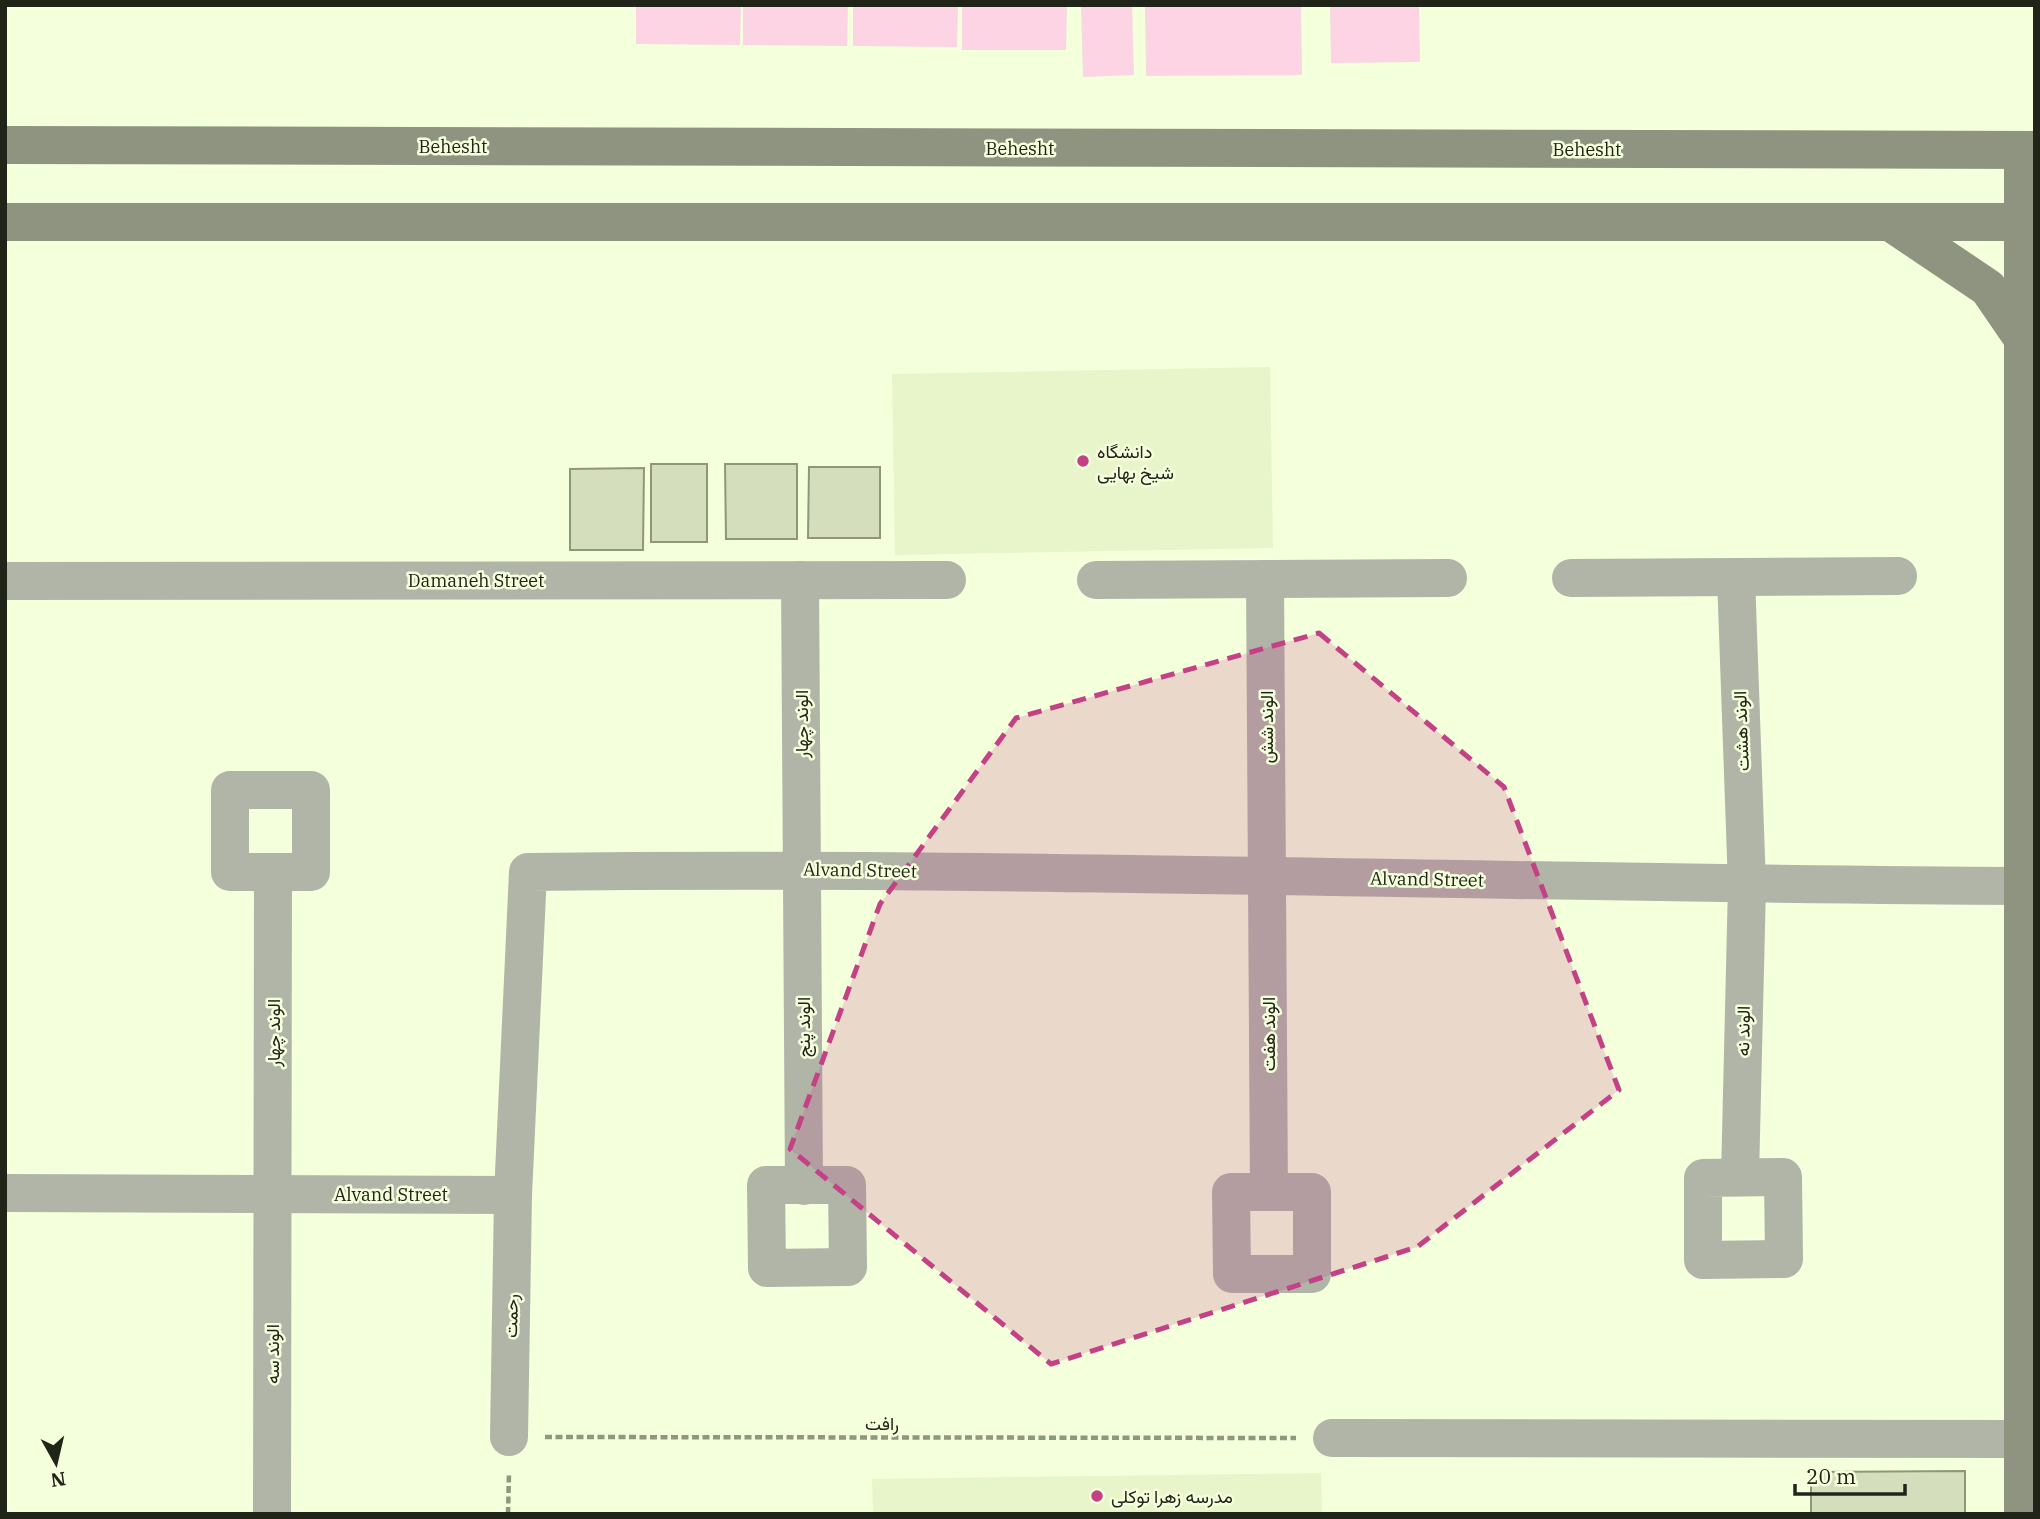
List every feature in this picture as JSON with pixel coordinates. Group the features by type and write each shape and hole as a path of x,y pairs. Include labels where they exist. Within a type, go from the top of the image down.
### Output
{"main road":[{"name":"Behesht","path":"5,145 2029,150"},
{"path":"2023,1514 2029,886 2023,339 2030,222 2029,150"},
{"path":"5,222 2030,222"},
{"path":"1891,222 1988,288 2023,339"}],"street":[{"path":"1570,578 1898,576"},
{"path":"1096,580 1448,578"},
{"name":"الوند هشت","path":"1736,578 1747,885"},
{"name":"الوند شش","path":"1265,579 1267,875"},
{"name":"الوند چهار","path":"800,580 802,869"},
{"name":"Damaneh Street","path":"5,581 947,580"},
{"name":"Alvand Street","path":"5,1193 513,1195 528,872 802,869 1747,885 2029,886"},
{"name":"الوند پنج","path":"802,869 804,1186"},
{"name":"الوند چهار","path":"273,872 273,1194"},
{"name":"الوند هفت","path":"1267,875 1269,1192"},
{"name":"الوند نه","path":"1740,1177 1747,885"},
{"name":"الوند سه","path":"272,1514 273,1194"},
{"name":"رحمت","path":"509,1437 513,1195"},
{"path":"1332,1438 2023,1439"}],"path":[{"name":"رافت","path":"509,1437 1332,1438"},
{"path":"508,1514 509,1437"}],"highlighted area":[{"path":"1319,633 1504,787 1619,1090 1417,1247 1051,1364 790,1149 880,904 1016,718"}],"shaded area":[{"path":"636,5 741,5 740,45 636,44"},
{"path":"743,5 848,5 847,46 743,45"},
{"path":"853,5 958,5 957,47 853,46"},
{"path":"962,5 1067,5 1066,50 962,50"},
{"path":"1081,5 1132,5 1134,75 1083,77"},
{"path":"1145,5 1301,5 1302,75 1146,76"},
{"path":"1330,5 1419,5 1420,62 1331,63"},
{"name":"دانشگاه شیخ بهایی","path":"1270,367 1273,548 895,555 892,374"},
{"name":"مدرسه زهرا توکلی","path":"1321,1473 1322,1514 873,1514 872,1479"}],"building":[{"path":"651,464 707,464 707,542 651,542"},
{"path":"725,464 797,464 797,539 726,539"},
{"path":"809,467 880,467 880,538 808,538"},
{"path":"644,468 643,550 570,550 570,469"},
{"path":"1965,1471 1965,1514 1811,1514 1811,1472"}],"place":[{"name":"دانشگاه شیخ بهایی","path":"1083,461"},
{"name":"مدرسه زهرا توکلی","path":"1097,1496"}]}
